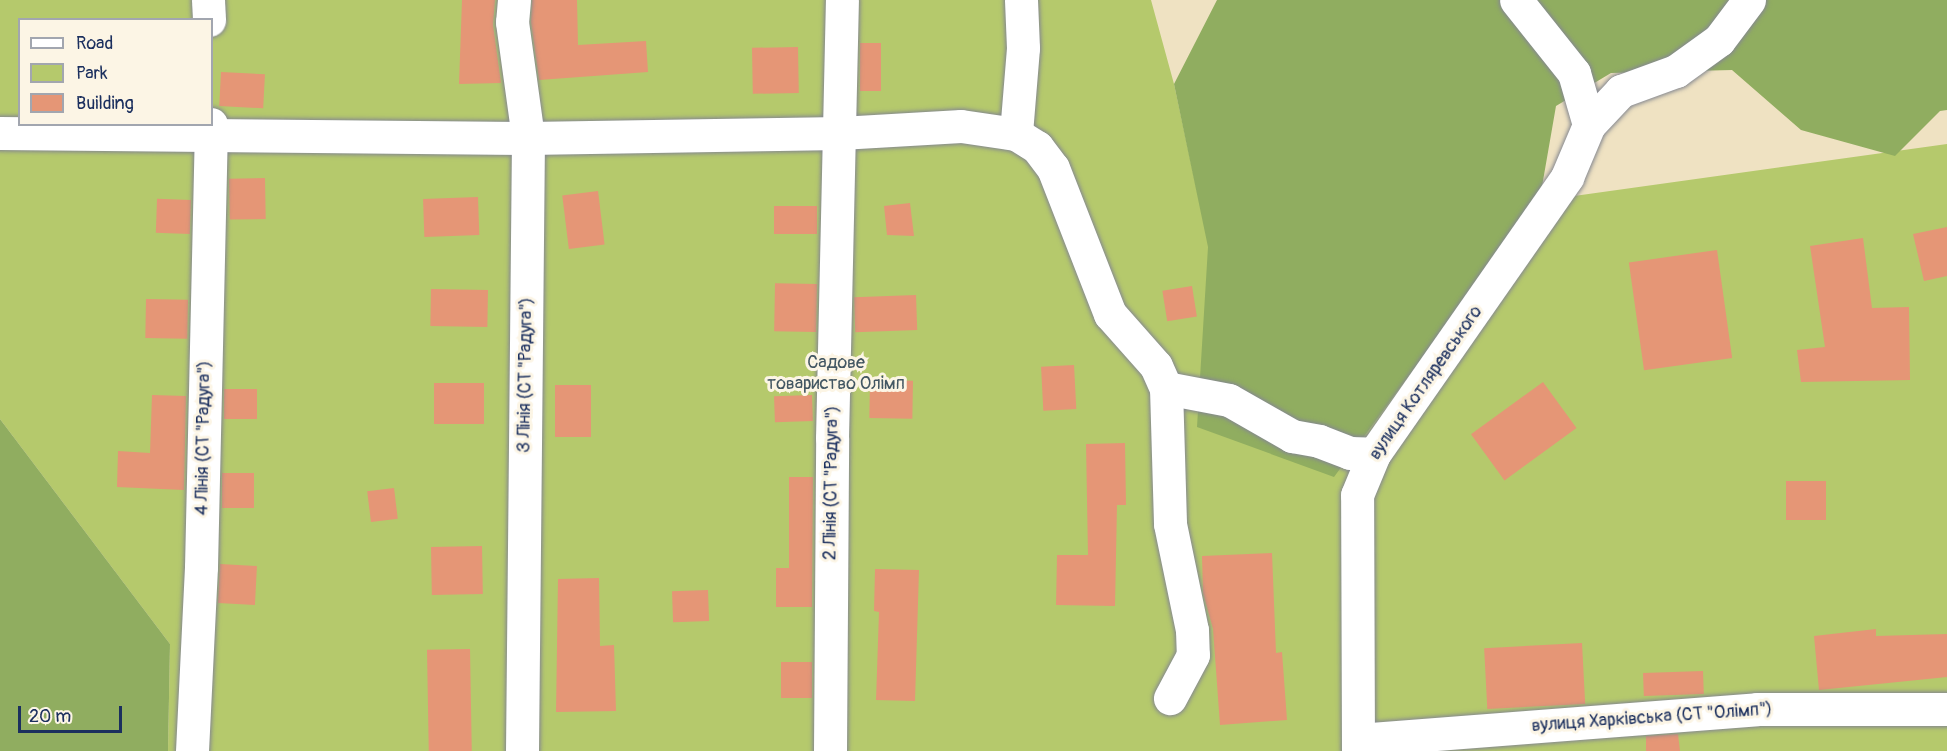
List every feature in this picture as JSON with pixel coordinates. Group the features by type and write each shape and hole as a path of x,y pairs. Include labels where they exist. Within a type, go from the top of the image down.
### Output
{"street":[{"path":"208,0 209,18"},
{"name":"З Лінія (СТ \"Радуга\")","path":"514,0 512,22 528,138 522,751"},
{"name":"2 Лінія (СТ \"Радуга\")","path":"830,751 832,438 842,0"},
{"path":"1016,134 1023,48 1021,0"},
{"path":"1516,0 1574,73 1589,125"},
{"name":"вулиця Котляревського","path":"1358,746 1357,495 1374,454 1567,177 1589,125 1621,91 1676,71 1719,40 1749,0"},
{"path":"0,133 211,131 528,138 840,133 961,126 1016,134 1036,147 1053,168 1110,314 1156,366 1166,388 1170,524 1192,630 1193,655 1170,698"},
{"name":"4 Лінія (СТ \"Радуга\")","path":"192,751 201,567 211,131"},
{"path":"1166,388 1229,400 1292,436 1319,441 1350,453 1374,454"},
{"name":"вулиця Харківська (СТ \"Олімп\")","path":"1358,746 1757,709 1947,710"}],"green space":[{"name":"Садове товариство Олімп","path":"0,0 1151,0 1174,84 1209,247 1947,144 1947,751 168,751 170,644 0,419"},
{"path":"1217,0 1947,0 1947,110 1940,111 1895,156 1801,130 1732,70 1611,73 1556,106 1540,198 1334,477 1197,427 1208,247 1174,84"},
{"path":"0,419 170,644 168,751 0,751"}],"building":[{"path":"462,0 495,0 493,25 501,83 459,84"},
{"path":"532,0 577,0 578,45 646,41 648,72 539,80 531,22"},
{"path":"860,43 881,43 881,91 860,91"},
{"path":"798,47 799,93 753,94 752,48"},
{"path":"221,72 265,74 263,108 219,106"},
{"path":"265,178 266,219 230,220 229,179"},
{"path":"598,191 605,245 569,249 562,195"},
{"path":"478,197 479,235 424,237 423,199"},
{"path":"157,199 191,200 190,234 156,233"},
{"path":"910,203 914,236 887,235 884,206"},
{"path":"774,206 817,206 817,234 774,234"},
{"path":"1947,227 1947,276 1924,281 1913,234"},
{"path":"1863,238 1872,308 1909,307 1910,380 1801,382 1797,350 1825,347 1810,246"},
{"path":"1717,250 1732,358 1644,370 1629,262"},
{"path":"775,283 817,284 816,332 774,331"},
{"path":"1192,286 1197,317 1167,321 1162,291"},
{"path":"431,289 488,290 487,327 430,326"},
{"path":"916,295 917,330 855,332 854,297"},
{"path":"146,299 188,300 187,339 145,338"},
{"path":"1074,365 1076,409 1043,411 1041,367"},
{"path":"870,380 913,381 912,419 869,418"},
{"path":"1543,382 1577,428 1505,480 1471,434"},
{"path":"434,383 484,383 484,424 434,424"},
{"path":"555,385 591,385 591,437 555,437"},
{"path":"224,389 257,389 257,419 224,419"},
{"path":"152,395 186,396 184,490 117,487 118,451 150,453"},
{"path":"812,395 813,421 775,422 774,396"},
{"path":"1125,443 1126,505 1117,505 1115,606 1056,605 1057,555 1088,555 1086,444"},
{"path":"222,473 254,473 254,508 222,508"},
{"path":"789,477 813,477 812,607 776,607 776,568 789,568"},
{"path":"1786,481 1826,481 1826,520 1786,520"},
{"path":"394,488 398,519 371,522 367,491"},
{"path":"482,546 483,594 432,595 431,547"},
{"path":"1272,553 1276,653 1282,652 1287,720 1220,725 1213,629 1203,593 1202,556"},
{"path":"220,564 257,566 255,605 218,603"},
{"path":"875,569 919,570 915,701 876,700 879,612 874,611"},
{"path":"599,578 600,646 614,645 616,711 556,712 558,579"},
{"path":"708,590 709,621 673,622 672,591"},
{"path":"1876,629 1876,636 1947,634 1947,677 1819,690 1814,636"},
{"path":"1582,643 1585,704 1487,709 1484,648"},
{"path":"470,649 472,751 429,751 427,650"},
{"path":"781,662 812,662 812,698 781,698"},
{"path":"1703,671 1704,694 1644,696 1643,673"},
{"path":"1678,734 1680,751 1646,751 1646,736"}]}
